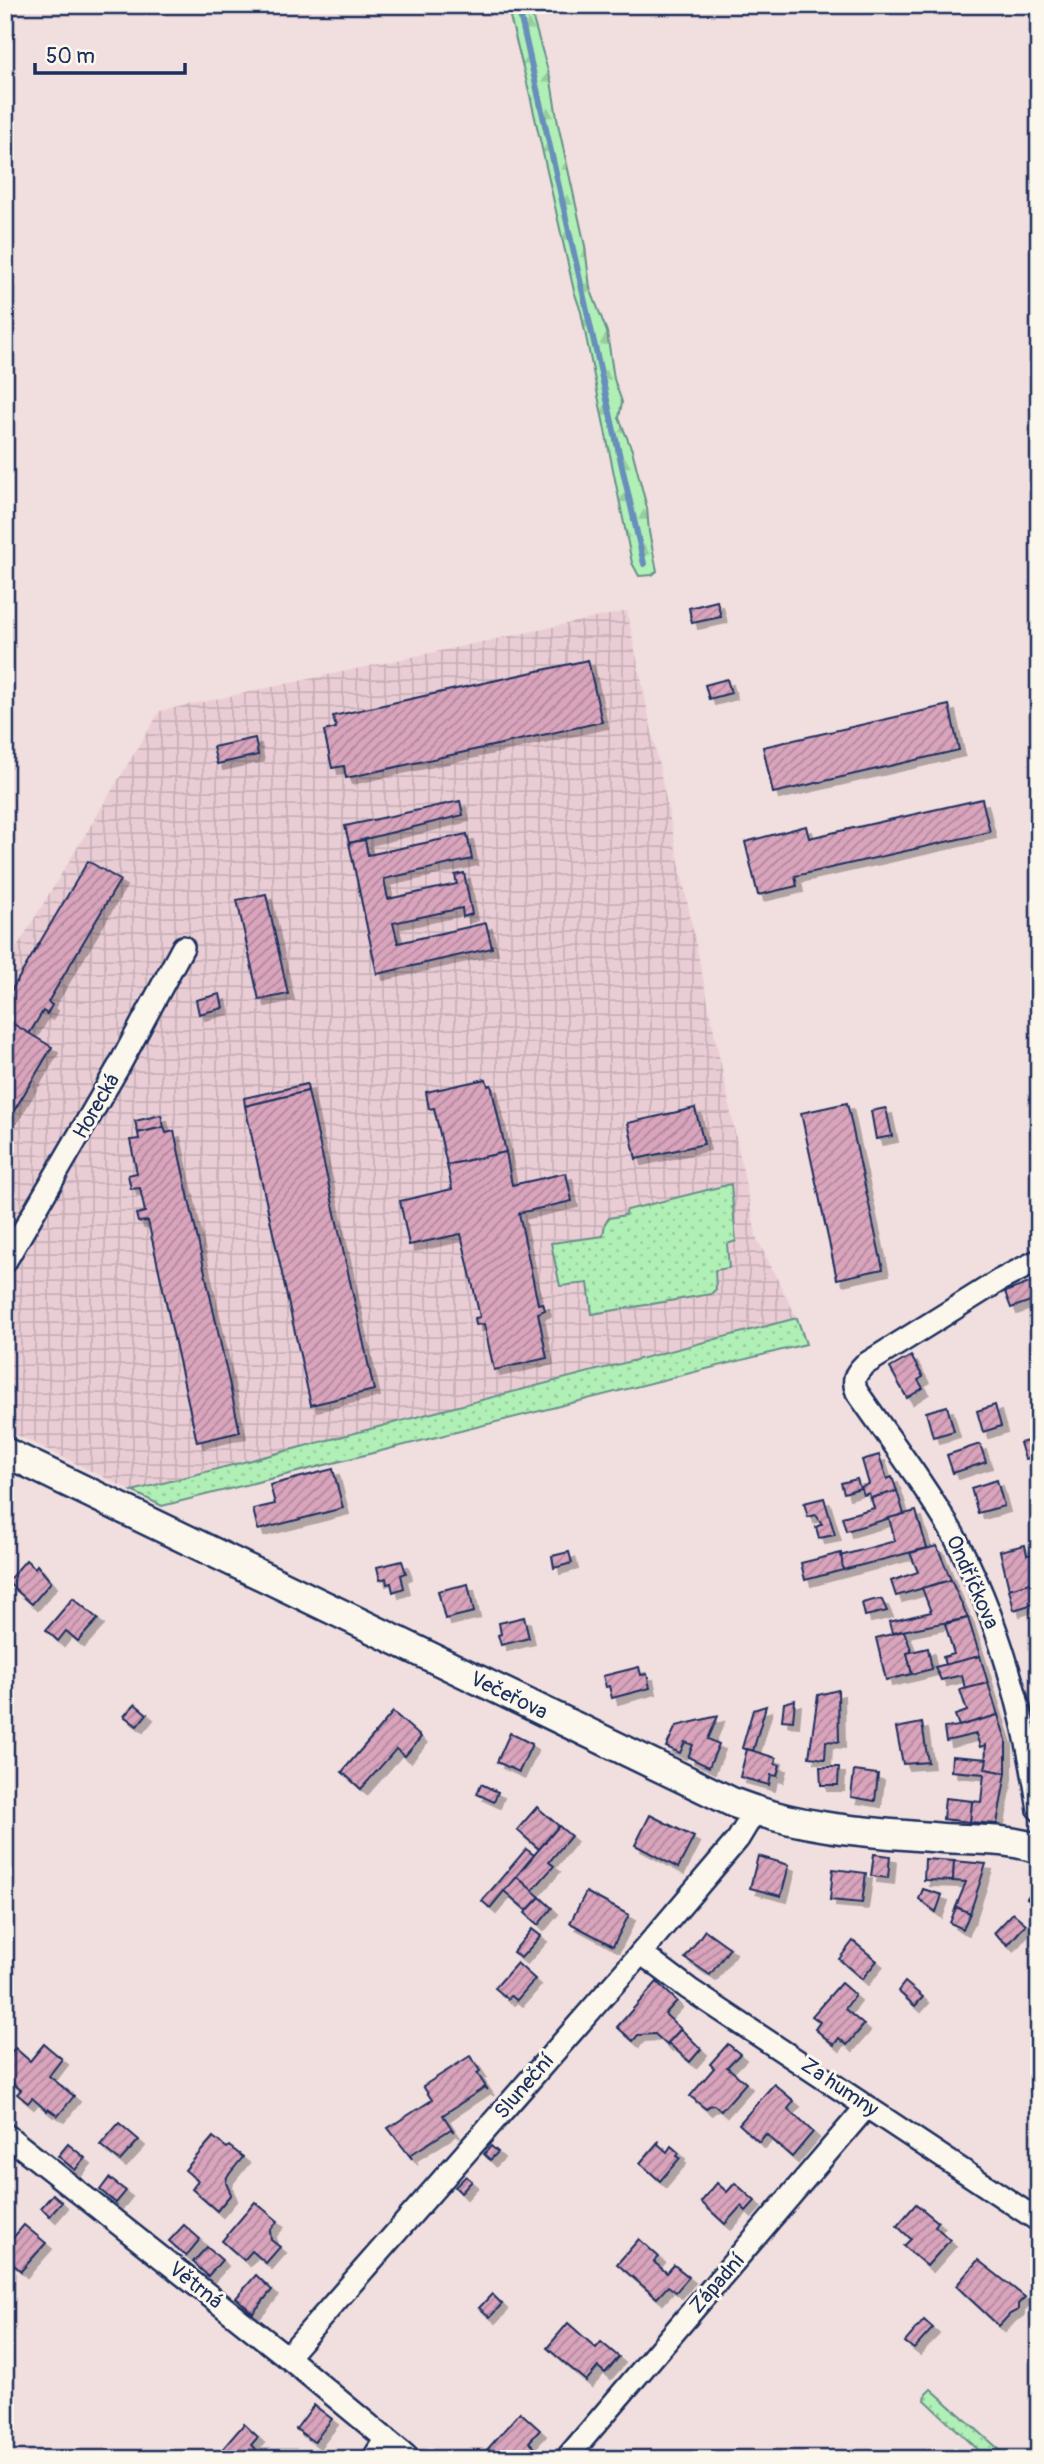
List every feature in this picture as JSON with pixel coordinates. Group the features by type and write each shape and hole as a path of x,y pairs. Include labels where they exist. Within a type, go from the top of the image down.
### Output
{"street":[{"name":"Horecká","path":"5,1262 119,1066 183,947"},
{"name":"Ondříčkova","path":"1039,1260 1000,1280 864,1366 854,1378 857,1392 953,1534 979,1590 993,1625 1021,1719 1039,1810"},
{"name":"Večeřova","path":"5,1452 685,1781 755,1811 816,1827 1038,1843"},
{"name":"Sluneční","path":"286,2357 641,1953 737,1839 755,1811"},
{"name":"Za humny","path":"641,1953 689,1989 1039,2221"},
{"name":"Západní","path":"566,2459 867,2106"},
{"name":"Větrná","path":"5,2134 386,2438"},
{"path":"373,2459 386,2438 410,2459"}],"shaded area":[{"path":"627,611 757,1239 797,1318 132,1491 5,1429 5,967 160,711"}],"green space":[{"path":"507,5 529,5 551,81 585,246 590,288 607,332 614,379 622,402 619,418 632,450 647,508 657,571 652,575 639,576 632,563 581,312"},
{"path":"731,1184 736,1241 727,1244 729,1268 715,1270 716,1289 711,1294 592,1314 588,1283 560,1286 551,1243 603,1236 605,1223 609,1218 625,1215 627,1210"},
{"path":"797,1318 806,1344 162,1506 132,1491"},
{"path":"931,2389 1010,2459 988,2459 925,2400"}],"building":[{"path":"717,601 721,617 692,623 689,608"},
{"path":"588,660 602,722 346,778 344,766 332,768 324,731 336,728 333,716"},
{"path":"727,679 731,693 709,699 705,685"},
{"path":"949,705 959,750 773,793 763,747"},
{"path":"255,738 258,755 217,764 213,747"},
{"path":"982,799 990,832 795,876 797,886 758,895 745,842 806,826 809,838"},
{"path":"460,801 463,815 349,843 345,826"},
{"path":"467,834 472,859 384,879 388,899 457,884 455,875 464,873 472,914 463,917 462,908 393,923 398,943 486,923 492,948 377,974 349,843 365,840 368,855"},
{"path":"88,861 120,880 48,1002 52,1005 47,1014 43,1011 29,1034 5,1019 5,1001"},
{"path":"266,894 288,994 259,1000 237,900"},
{"path":"220,994 223,1008 199,1014 196,1000"},
{"path":"5,1019 52,1047 5,1126"},
{"path":"486,1079 488,1086 491,1085 506,1152 447,1165 434,1108 429,1109 426,1092"},
{"path":"307,1084 308,1091 245,1106 244,1098"},
{"path":"308,1091 374,1390 311,1405 245,1106"},
{"path":"847,1103 883,1269 837,1279 801,1113"},
{"path":"695,1108 704,1144 636,1159 628,1123"},
{"path":"886,1108 892,1136 876,1139 871,1111"},
{"path":"161,1115 164,1127 138,1133 135,1121"},
{"path":"164,1127 166,1133 174,1131 240,1432 197,1442 148,1221 138,1222 136,1214 145,1212 140,1188 131,1189 128,1175 137,1173 130,1140 139,1139 138,1133"},
{"path":"506,1152 512,1185 566,1173 572,1201 519,1213 538,1304 543,1303 545,1310 538,1313 547,1358 494,1370 484,1324 476,1325 475,1318 480,1317 461,1234 409,1245 400,1201 452,1189 447,1165"},
{"path":"1032,1282 1039,1298 1011,1308 1005,1292"},
{"path":"911,1356 923,1377 918,1380 923,1388 907,1398 890,1368"},
{"path":"995,1405 1001,1426 983,1432 977,1411"},
{"path":"947,1406 954,1431 933,1437 926,1412"},
{"path":"1039,1438 1039,1456 1025,1459 1020,1443"},
{"path":"980,1444 986,1462 953,1473 947,1455"},
{"path":"879,1455 887,1479 892,1477 897,1491 871,1498 869,1493 864,1495 861,1487 869,1484 862,1460"},
{"path":"333,1469 343,1508 258,1530 253,1509 275,1504 270,1485"},
{"path":"857,1479 860,1488 844,1493 841,1483"},
{"path":"997,1480 1004,1506 978,1513 971,1488"},
{"path":"897,1491 904,1514 846,1531 842,1517 874,1508 871,1498"},
{"path":"824,1498 835,1535 819,1538 816,1527 822,1524 816,1515 808,1517 804,1503"},
{"path":"916,1511 927,1548 843,1570 840,1556 895,1541 889,1518"},
{"path":"1025,1545 1027,1555 1039,1554 1039,1582 1009,1589 1000,1551"},
{"path":"937,1546 951,1580 896,1596 891,1581 918,1572 910,1553"},
{"path":"569,1552 572,1563 554,1568 552,1556"},
{"path":"841,1553 843,1570 805,1580 801,1563"},
{"path":"26,1560 35,1568 37,1565 51,1582 32,1604 7,1582"},
{"path":"402,1561 406,1573 401,1575 404,1588 393,1592 391,1583 387,1584 386,1578 380,1580 377,1567"},
{"path":"951,1580 968,1618 892,1633 889,1622 931,1612 922,1588"},
{"path":"1034,1582 1039,1602 1014,1610 1009,1589"},
{"path":"468,1584 474,1612 445,1619 438,1591"},
{"path":"73,1598 98,1619 78,1641 66,1631 58,1641 46,1630"},
{"path":"882,1600 887,1611 865,1616 862,1603"},
{"path":"524,1617 529,1638 501,1645 499,1623"},
{"path":"968,1618 980,1656 945,1665 943,1657 954,1654 945,1624"},
{"path":"904,1631 912,1652 907,1653 912,1674 886,1680 876,1638"},
{"path":"928,1648 932,1669 912,1674 907,1653"},
{"path":"980,1656 988,1683 965,1689 962,1675 941,1680 935,1667"},
{"path":"639,1667 641,1675 647,1674 650,1688 612,1698 603,1676"},
{"path":"988,1683 998,1715 959,1726 955,1715 967,1711 960,1690"},
{"path":"838,1690 839,1742 826,1741 825,1759 809,1757 818,1695"},
{"path":"795,1700 793,1721 782,1720 784,1703"},
{"path":"135,1704 147,1714 137,1726 124,1716"},
{"path":"766,1706 753,1751 742,1748 753,1710"},
{"path":"393,1712 421,1737 405,1756 396,1749 361,1789 342,1772"},
{"path":"998,1715 1006,1740 1006,1773 985,1769 986,1745 980,1747 976,1734 946,1741 944,1728"},
{"path":"718,1716 708,1739 719,1744 709,1767 688,1757 693,1745 685,1742 680,1753 666,1747 676,1726"},
{"path":"922,1723 928,1762 903,1764 896,1728"},
{"path":"510,1733 532,1744 519,1772 497,1762"},
{"path":"747,1749 776,1758 775,1764 780,1765 777,1776 771,1775 769,1785 740,1777"},
{"path":"952,1756 987,1759 985,1769 1006,1773 997,1824 970,1822 972,1801 981,1802 984,1774 951,1771"},
{"path":"820,1767 839,1767 838,1785 821,1785"},
{"path":"854,1771 878,1774 875,1801 851,1797"},
{"path":"481,1784 498,1792 494,1802 477,1794"},
{"path":"945,1798 972,1801 970,1822 943,1819"},
{"path":"537,1807 559,1826 539,1849 517,1830"},
{"path":"650,1815 694,1837 678,1868 635,1845"},
{"path":"559,1826 571,1836 549,1862 554,1866 532,1891 516,1876"},
{"path":"526,1849 534,1855 490,1908 482,1901"},
{"path":"874,1854 890,1856 888,1878 871,1876"},
{"path":"758,1856 789,1865 781,1896 750,1888"},
{"path":"925,1859 954,1861 953,1881 924,1880"},
{"path":"954,1861 986,1864 970,1913 956,1907 966,1882 953,1881"},
{"path":"833,1869 866,1873 862,1903 830,1900"},
{"path":"517,1877 540,1897 527,1911 504,1891"},
{"path":"1039,1882 1039,1907 1027,1898"},
{"path":"923,1889 942,1895 936,1912 919,1899"},
{"path":"586,1892 629,1915 613,1946 570,1923"},
{"path":"540,1897 552,1908 538,1925 525,1913"},
{"path":"956,1907 970,1913 963,1929 950,1923"},
{"path":"1013,1913 1026,1924 1008,1945 994,1933"},
{"path":"532,1929 541,1936 521,1958 513,1952"},
{"path":"705,1930 730,1948 710,1975 685,1958"},
{"path":"853,1941 877,1961 862,1979 839,1959"},
{"path":"517,1963 535,1979 517,2000 511,1996 508,1999 495,1988"},
{"path":"657,1982 677,2001 665,2014 681,2029 667,2045 655,2034 638,2035 633,2041 617,2027"},
{"path":"905,1982 923,1997 915,2006 898,1991"},
{"path":"841,1983 855,1995 845,2009 864,2025 847,2045 839,2038 834,2045 815,2029 820,2022 812,2016"},
{"path":"681,2029 701,2049 690,2062 668,2043"},
{"path":"44,2044 62,2059 49,2076 74,2096 58,2116 48,2109 47,2111 32,2098 28,2103 17,2094 21,2090 5,2077 5,2060 15,2048 30,2061"},
{"path":"728,2044 740,2054 727,2067 746,2083 721,2111 714,2105 706,2109 690,2096 714,2068 710,2064"},
{"path":"470,2056 488,2090 485,2087 443,2115 454,2132 451,2129 410,2155 412,2159 388,2128 432,2100 423,2086"},
{"path":"774,2084 794,2101 788,2109 813,2132 792,2157 766,2134 759,2142 739,2124"},
{"path":"119,2123 139,2140 120,2161 100,2145"},
{"path":"213,2137 243,2157 227,2177 226,2183 231,2194 217,2211 192,2189 198,2181 185,2170"},
{"path":"659,2141 658,2144 667,2152 671,2146 679,2153 677,2156 680,2158 660,2181 640,2163"},
{"path":"68,2144 85,2158 75,2170 58,2156"},
{"path":"491,2146 498,2152 490,2160 484,2154"},
{"path":"466,2176 472,2181 461,2193 455,2187"},
{"path":"109,2178 126,2191 116,2203 100,2190"},
{"path":"717,2183 727,2192 735,2183 755,2201 746,2211 741,2206 725,2224 701,2202"},
{"path":"53,2194 62,2202 50,2216 41,2208"},
{"path":"255,2202 278,2221 270,2230 271,2240 280,2247 266,2263 252,2251 244,2260 222,2241"},
{"path":"916,2204 938,2222 935,2226 950,2240 927,2266 904,2246 911,2239 897,2226"},
{"path":"24,2225 46,2243 21,2271 5,2257 5,2247"},
{"path":"184,2225 200,2239 186,2256 169,2241"},
{"path":"639,2239 659,2257 654,2262 667,2273 674,2265 689,2277 676,2292 668,2286 657,2298 617,2264"},
{"path":"207,2247 222,2260 208,2276 193,2262"},
{"path":"978,2260 1025,2297 1018,2304 1018,2310 999,2326 956,2286"},
{"path":"256,2275 272,2290 253,2313 236,2298"},
{"path":"492,2294 502,2304 490,2317 479,2308"},
{"path":"924,2320 933,2328 914,2349 905,2342"},
{"path":"568,2323 596,2348 601,2342 619,2357 605,2373 598,2367 586,2381 547,2348"},
{"path":"314,2405 332,2419 314,2442 296,2429"},
{"path":"520,2412 540,2430 529,2442 538,2451 531,2459 495,2459 486,2451"},
{"path":"244,2424 258,2437 251,2445 266,2459 214,2459"}],"waterway":[{"path":"518,5 644,564"}]}
